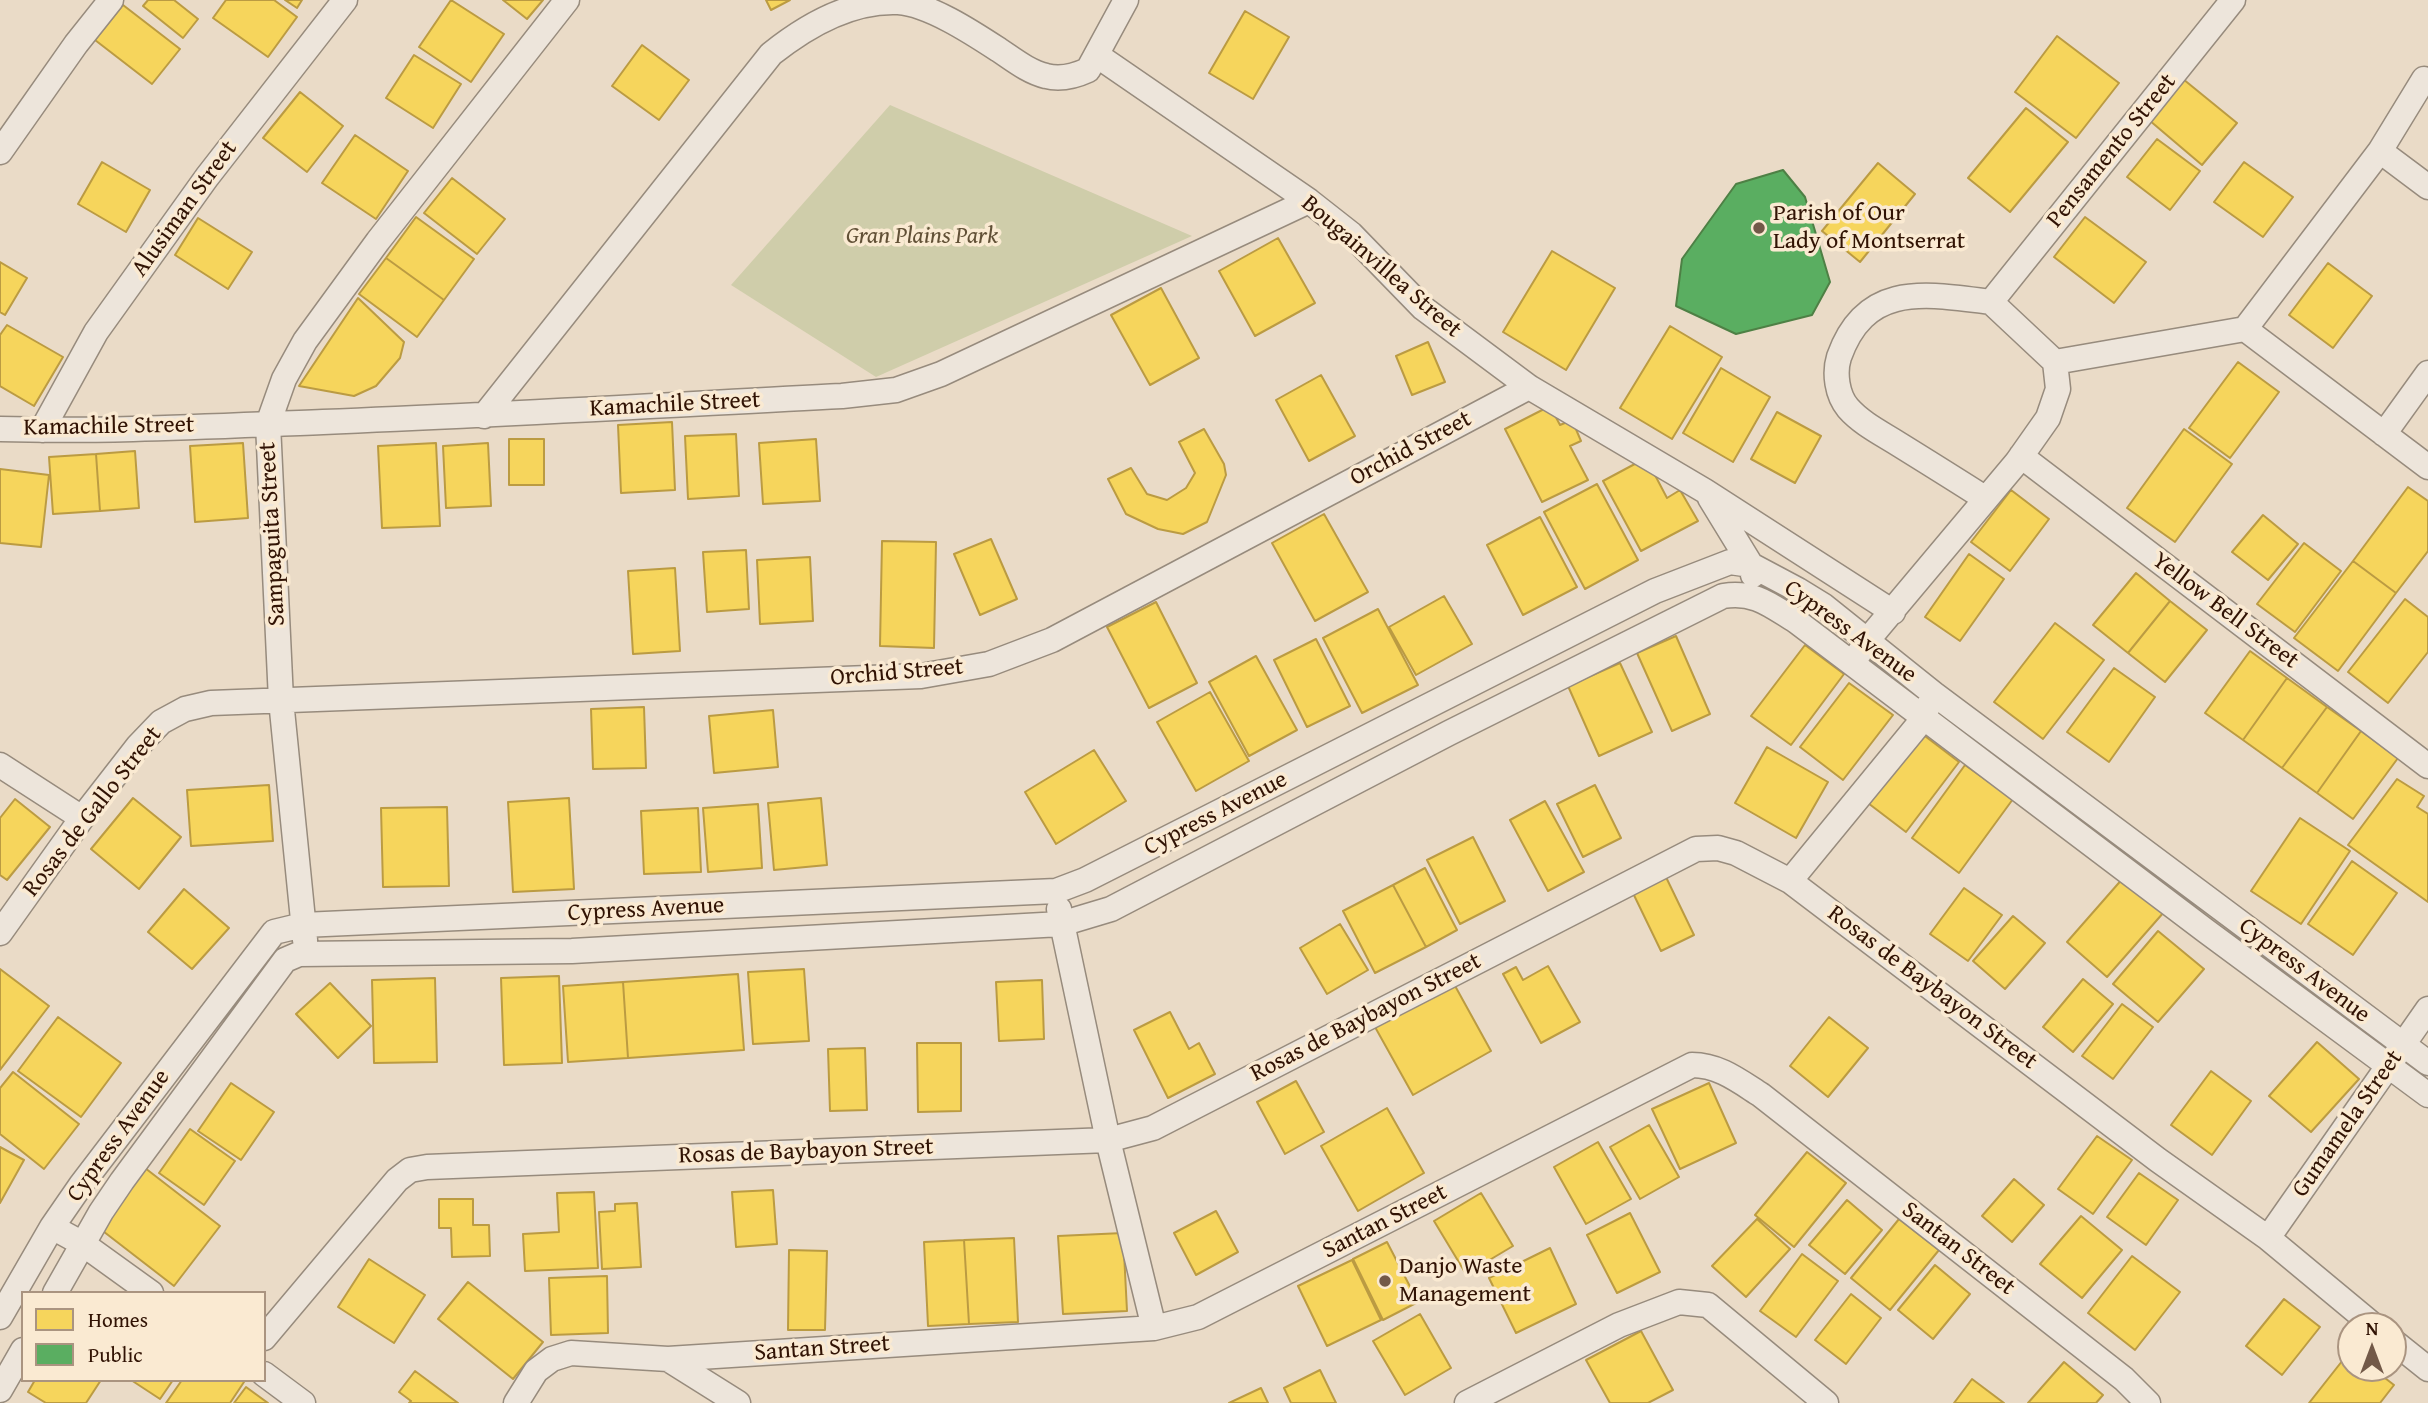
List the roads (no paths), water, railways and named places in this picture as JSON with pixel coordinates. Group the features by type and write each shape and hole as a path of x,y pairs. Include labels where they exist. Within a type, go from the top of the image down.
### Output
{"street":[{"path":"0,152 76,44 111,0"},
{"name":"Alusiman Street","path":"42,430 96,332 207,177 345,0"},
{"name":"Sampaguita Street","path":"307,954 281,701 268,424 284,379 305,341 378,241 566,0"},
{"path":"484,416 771,54 821,19 870,4 898,2 925,8 992,45 1024,67 1045,76 1064,78 1088,71 1126,0"},
{"name":"Pensamento Street","path":"1991,302 2233,0"},
{"name":"Bougainvillea Street","path":"1098,56 1309,201 1351,234 1423,308 1529,387 1705,491 1893,612"},
{"path":"2056,362 2245,329 2380,151 2424,79"},
{"path":"2380,151 2428,187"},
{"name":"Kamachile Street","path":"0,429 268,424 484,416 828,397 896,390 941,374 1309,201"},
{"path":"1852,664 1866,642 1893,612 1986,499 2021,456 2048,418 2058,389 2056,362 1991,302 1932,295 1886,302 1868,311 1854,324 1838,363 1837,386 1847,407 1867,424 1986,499"},
{"path":"2245,329 2428,467"},
{"path":"2384,434 2428,373"},
{"name":"Orchid Street","path":"281,701 921,676 989,664 1052,640 1529,387"},
{"name":"Yellow Bell Street","path":"2021,456 2428,766"},
{"name":"Bougainvillea Street","path":"1705,491 1751,565"},
{"name":"Cypress Avenue","path":"0,1317 52,1227 81,1185 269,935 279,930 303,925 1056,891 1085,880 1655,591 1730,562 1751,565 1824,606 1934,694 2428,1063"},
{"path":"1751,565 1757,597"},
{"name":"Cypress Avenue","path":"56,1291 122,1181 285,960 299,954 572,951 1061,924 1111,909 1449,733 1723,596 1739,593 1757,597 1796,621 1923,719 2428,1095"},
{"path":"1790,881 1923,719 1934,694"},
{"name":"Rosas de Gallo Street","path":"0,933 82,818 138,746 161,722 185,709 211,704 281,701"},
{"path":"1433,704 1449,733"},
{"path":"0,765 82,818"},
{"name":"Rosas de Baybayon Street","path":"266,1336 397,1180 410,1170 427,1167 1108,1140 1153,1128 1696,849 1718,848 1736,853 1790,881 2158,1160 2268,1238 2357,1312"},
{"path":"1056,891 1108,1140 1154,1328"},
{"name":"Gumamela Street","path":"2268,1238 2428,1009"},
{"name":"Santan Street","path":"516,1403 536,1371 552,1359 571,1353 668,1359 1154,1328 1198,1317 1692,1065 1707,1065 1761,1095 2124,1379 2148,1403"},
{"path":"52,1227 83,1244 148,1291"},
{"path":"1467,1403 1619,1325 1679,1302 1708,1305 1826,1403"},
{"path":"2407,1352 2428,1369"},
{"path":"0,1390 21,1353"},
{"path":"668,1359 738,1403"},
{"path":"266,1375 303,1403"}],"place":[{"name":"Parish of Our Lady of Montserrat","path":"1759,228"},
{"name":"Danjo Waste Management","path":"1385,1281"}],"park label":[{"name":"Gran Plains Park","path":"922,237"}]}
